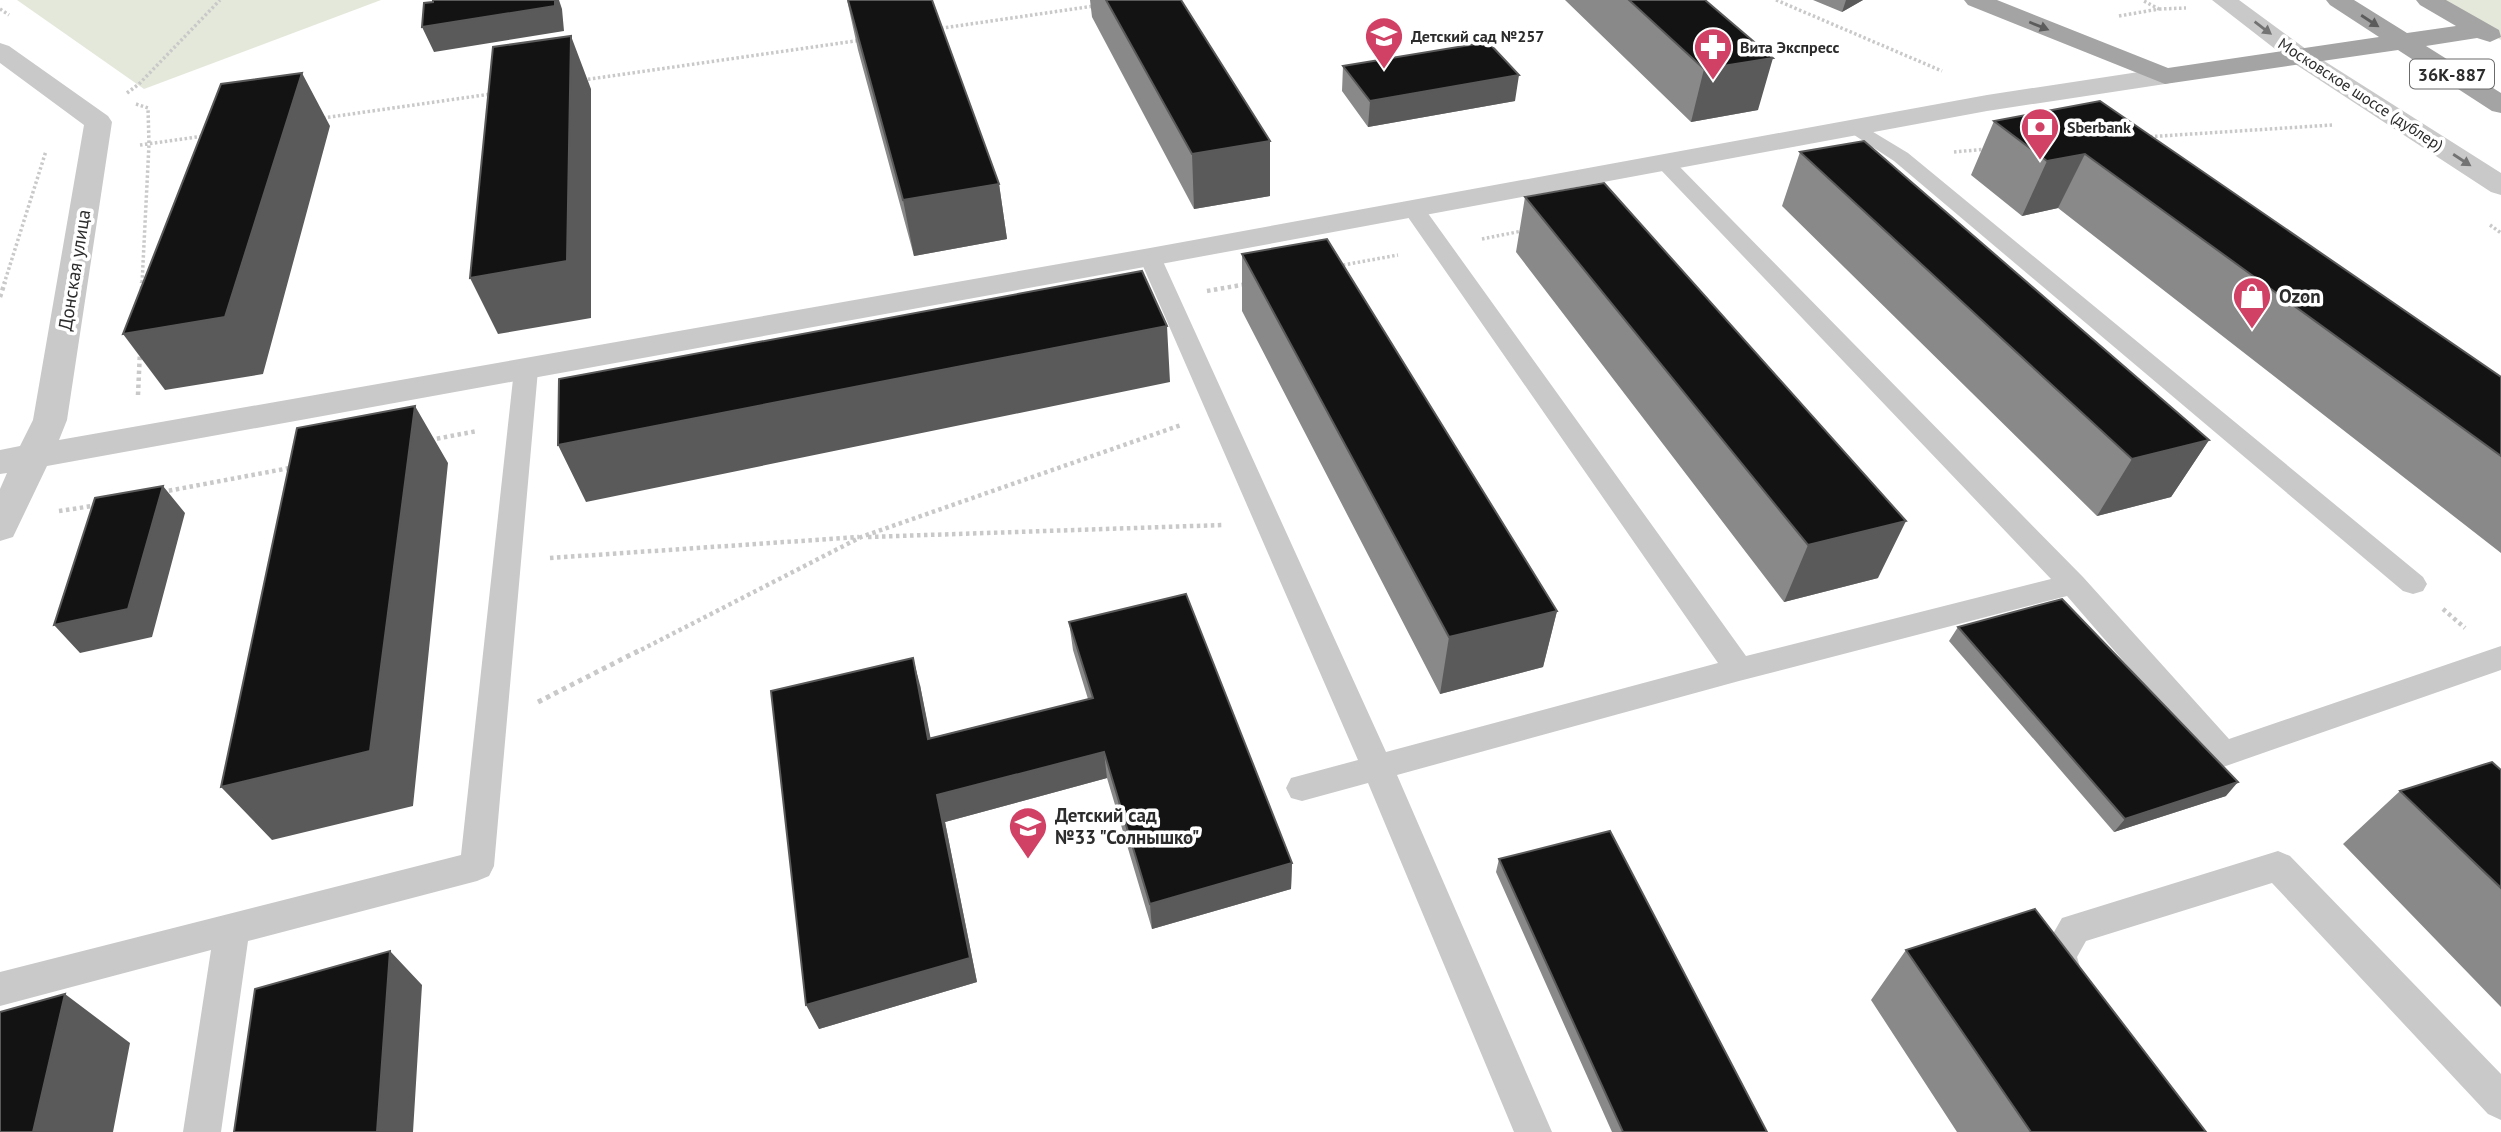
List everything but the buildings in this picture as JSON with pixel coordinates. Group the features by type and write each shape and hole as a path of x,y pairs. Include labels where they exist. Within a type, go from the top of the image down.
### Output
{"main road":[{"path":"1976,0 2165,76 2403,42 2494,33"},
{"name":"36К-887","path":"2338,0 2501,105"},
{"path":"2428,0 2494,33"}],"street":[{"name":"Московское шоссе (дублер)","path":"2224,0 2301,57 2501,186"},
{"name":"Донская улица","path":"0,51 98,122 50,420 16,459 0,528"},
{"path":"16,459 526,370 1666,164 1987,103 2165,76"}],"lane":[{"path":"1855,127 1901,157 2413,584"},
{"path":"1666,164 2073,584 2222,754 2501,658"},
{"path":"1414,209 1739,670"},
{"path":"1150,257 1377,767 1533,1132"},
{"path":"0,989 477,866 526,370"},
{"path":"1302,788 1739,670 2073,584"},
{"path":"2086,1014 2069,992 2059,955 2074,929 2278,866 2501,1101"},
{"path":"202,1132 232,929"}],"path":[{"path":"1776,0 1947,73 1934,76"},
{"path":"2061,35 2109,17 2159,9 2142,0"},
{"path":"930,30 1095,6"},
{"path":"574,82 862,40"},
{"path":"314,120 492,94"},
{"path":"2135,138 2336,125"},
{"path":"42,159 204,136"},
{"path":"1901,157 1991,149"},
{"path":"2479,217 2501,233"},
{"path":"1332,268 1522,231"},
{"path":"1170,298 1251,283"},
{"path":"491,726 861,537 1220,411"},
{"path":"428,441 521,422"},
{"path":"160,493 307,464"},
{"path":"507,561 861,537 1270,523"},
{"path":"2413,584 2472,633"}],"shaded area":[{"path":"17,0 381,0 144,89"},
{"path":"2434,0 2501,0 2501,40"}],"place":[{"name":"Детский сад №257","path":"1384,70"},
{"name":"Вита Экспресс","path":"1713,81"},
{"name":"Sberbank","path":"2040,161"},
{"name":"Ozon","path":"2252,330"},
{"name":"Детский сад №33 \"Солнышко\"","path":"1028,860"}]}
